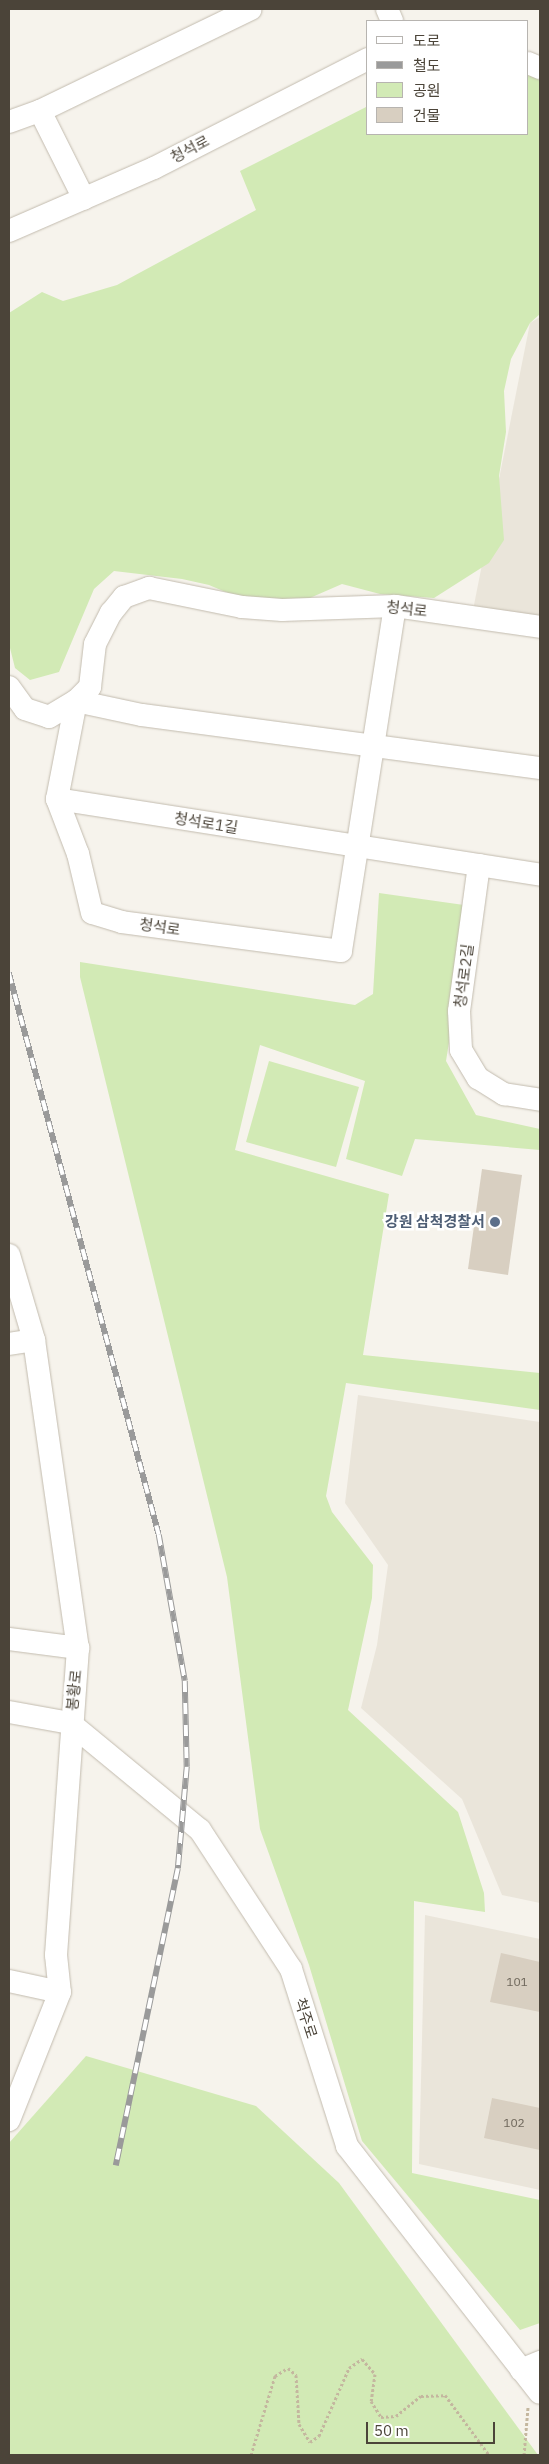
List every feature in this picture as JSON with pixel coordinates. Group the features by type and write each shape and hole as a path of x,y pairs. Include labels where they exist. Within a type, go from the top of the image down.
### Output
{"street":[{"path":"9,122 40,111 251,9"},
{"name":"청석로","path":"9,231 154,168 366,60"},
{"path":"40,111 84,198"},
{"name":"청석로","path":"9,687 24,709 49,717 76,700 90,687 95,644 111,613 124,597 149,588 242,607 282,610 395,606 540,628"},
{"path":"355,846 395,606"},
{"path":"76,700 142,715 540,768"},
{"name":"청석로","path":"76,700 57,800 78,854 92,913 122,922 341,951 355,846"},
{"name":"청석로1길","path":"57,800 479,865"},
{"path":"479,865 540,875"},
{"name":"청석로2길","path":"479,865 459,1011 461,1050 478,1078 504,1094 540,1100"},
{"name":"봉황로","path":"9,1255 34,1340 78,1648 70,1723 56,1956 60,1992 9,2120"},
{"path":"9,1344 34,1340"},
{"path":"9,1640 78,1648"},
{"name":"척주로","path":"9,1712 70,1723 200,1830 290,1968 347,2146 531,2366 538,2390"},
{"path":"9,1980 60,1992"}],"path":[{"path":"251,2455 275,2376 288,2368 296,2375 299,2424 310,2442 319,2436 349,2368 362,2359 375,2374 371,2401 381,2417 396,2416 421,2396 445,2395 489,2455"},
{"path":"524,2455 528,2407 538,2390"}],"shaded area":[{"path":"540,317 540,627 471,620 530,323"},
{"path":"358,1395 540,1422 540,1903 502,1895 462,1799 361,1708 377,1645 388,1565 345,1503"},
{"path":"425,1915 540,1939 540,2190 419,2164"}],"green space":[{"path":"529,57 540,61 540,314 530,323 511,359 504,391 506,432 499,476 504,540 489,563 434,598 380,594 342,584 303,601 235,596 209,585 182,579 114,571 94,589 59,672 30,680 15,668 9,644 9,313 42,292 63,301 117,285 256,210 240,171 366,107 366,135 529,135"},
{"path":"379,893 471,906 446,1061 476,1115 540,1129 540,1150 415,1139 402,1176 346,1159 365,1081 260,1045 235,1150 389,1194 363,1355 540,1373 540,1410 346,1383 326,1496 332,1512 373,1565 372,1598 348,1710 458,1812 484,1893 485,1912 414,1901 412,2173 540,2200 540,2323 520,2330 362,2141 309,1965 260,1829 227,1577 80,977 80,962 355,1005 373,994"},
{"path":"269,1061 359,1087 336,1167 246,1142"},
{"path":"86,2056 256,2106 339,2183 538,2455 9,2455 9,2143"}],"building":[{"name":"강원 삼척경찰서","path":"482,1169 522,1175 508,1275 468,1269"},
{"path":"501,1953 540,1962 540,2012 490,2002"},
{"path":"492,2098 540,2108 540,2150 484,2138"}],"railway":[{"path":"9,973 159,1535 185,1681 187,1767 178,1869 116,2166"}],"place":[{"name":"강원 삼척경찰서","path":"495,1222"}]}
